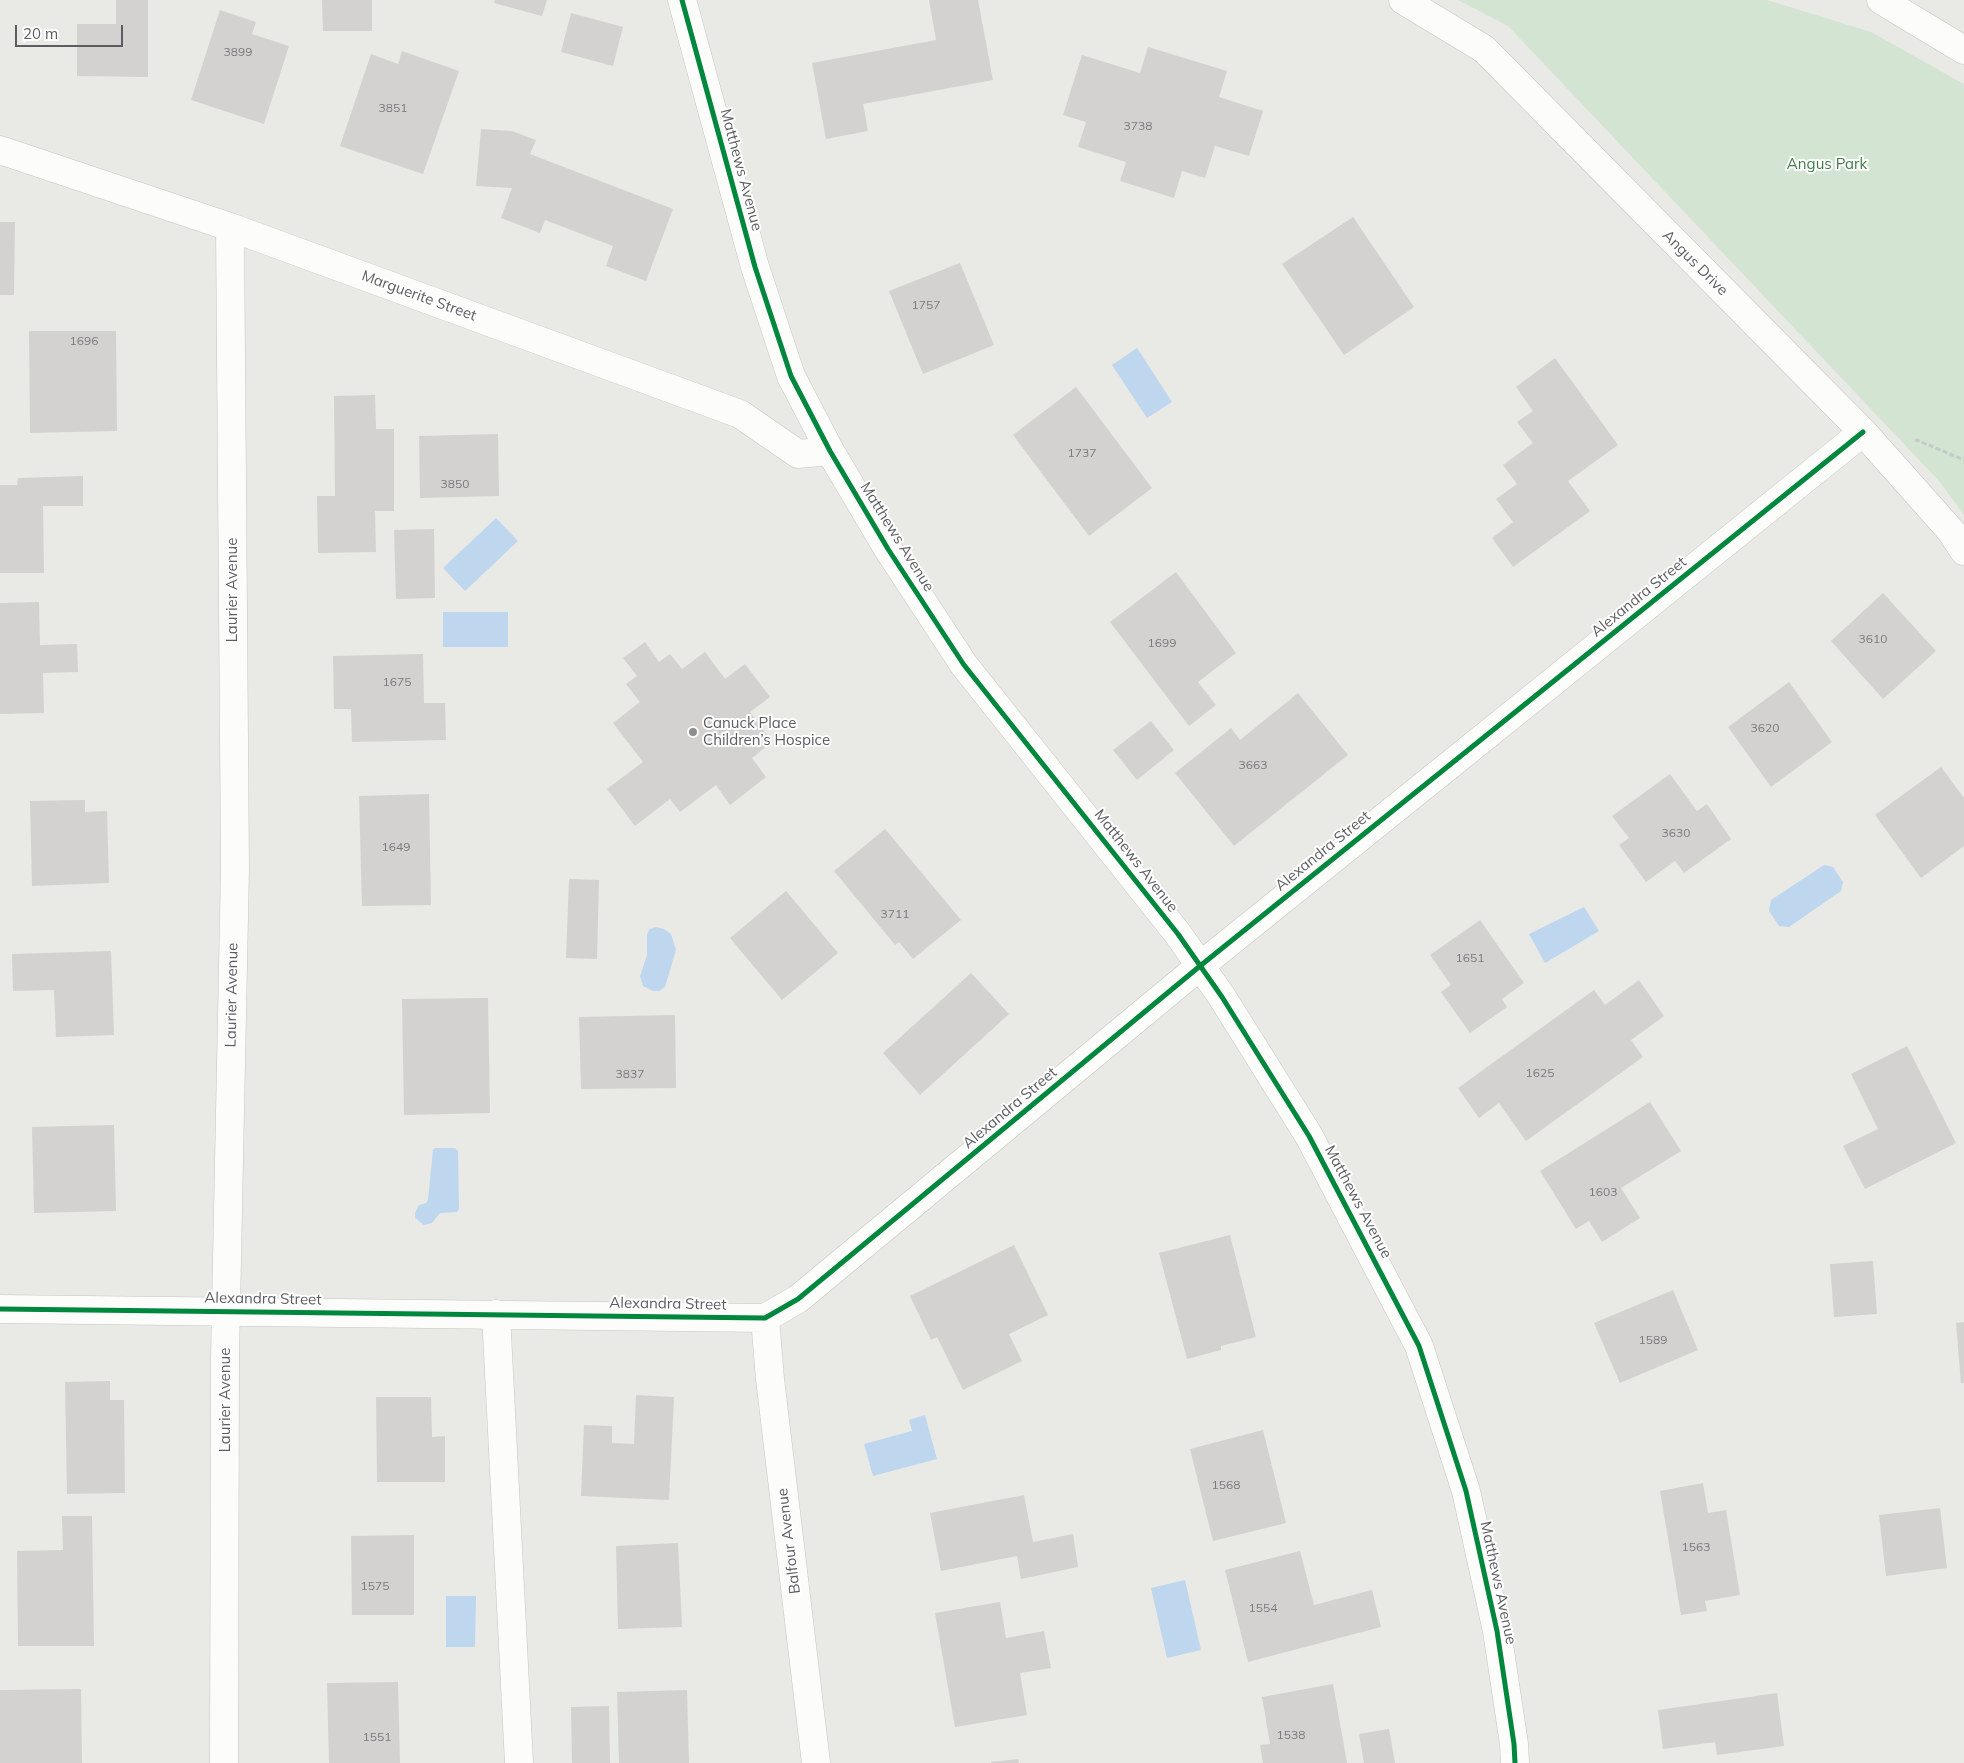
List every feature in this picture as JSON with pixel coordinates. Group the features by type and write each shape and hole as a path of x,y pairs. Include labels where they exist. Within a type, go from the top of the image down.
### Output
{"street":[{"name":"Matthews Avenue","path":"682,0 755,267 791,376 830,451 888,549 964,665 1178,934 1222,997 1309,1136 1419,1346 1466,1491 1497,1631 1514,1744 1515,1763"},
{"name":"Angus Drive","path":"1404,0 1484,49 1863,432 1951,531 1964,551"},
{"path":"1881,0 1964,50"},
{"name":"Marguerite Street","path":"0,150 230,227 740,414 798,454 830,451"},
{"name":"Laurier Avenue","path":"224,1763 226,1310 235,868 230,227"},
{"name":"Alexandra Street","path":"0,1309 226,1310 765,1318 798,1299 1200,966 1863,432"},
{"path":"496,1314 518,1763"},
{"name":"Balfour Avenue","path":"765,1318 770,1379 816,1763"}],"path":[{"path":"1911,442 1917,440 1964,460"}],"green space":[{"name":"Angus Park","path":"1458,0 1767,0 1871,32 1964,84 1964,515 1940,482 1508,26"}],"water":[{"path":"1137,348 1172,402 1147,418 1112,365"},
{"path":"496,518 518,541 465,591 443,568"},
{"path":"443,612 508,612 508,647 443,647"},
{"path":"1824,865 1833,867 1843,882 1841,891 1789,927 1779,926 1769,911 1771,900"},
{"path":"1584,907 1599,931 1545,963 1529,934"},
{"path":"656,927 664,929 671,934 676,950 665,987 659,991 653,991 643,986 640,976 647,955 647,934 650,929"},
{"path":"435,1148 455,1148 458,1151 459,1209 457,1212 440,1213 432,1223 424,1225 415,1218 415,1213 419,1205 426,1203 428,1200 433,1150"},
{"path":"925,1415 937,1459 873,1476 864,1444 912,1431 909,1420"},
{"path":"1185,1580 1201,1650 1167,1658 1151,1588"},
{"path":"446,1596 476,1596 475,1647 446,1647"}],"building":[{"path":"116,0 148,0 148,77 77,76 77,24 116,24"},
{"path":"322,0 372,0 372,31 323,31"},
{"path":"495,0 547,0 542,16 494,3"},
{"path":"929,0 978,0 993,80 863,104 868,131 826,139 812,63 936,40"},
{"path":"220,10 256,22 252,34 289,46 264,124 191,100"},
{"path":"571,13 623,27 613,66 561,52"},
{"path":"1148,47 1227,71 1219,97 1263,111 1249,156 1215,146 1205,178 1182,171 1174,198 1120,181 1126,162 1078,147 1086,122 1063,115 1082,55 1140,73"},
{"path":"402,51 459,71 423,174 340,146 371,54 398,64"},
{"path":"481,129 512,131 536,140 530,154 673,209 646,281 606,266 613,246 545,220 540,233 501,218 512,188 476,186"},
{"path":"1353,217 1414,307 1344,355 1282,264"},
{"path":"0,222 15,222 14,295 0,295"},
{"path":"960,263 994,345 923,374 889,291"},
{"path":"29,331 116,331 117,431 30,433"},
{"path":"1555,358 1618,445 1568,481 1590,511 1513,567 1492,538 1513,522 1496,499 1517,484 1503,465 1533,443 1517,422 1533,411 1516,387"},
{"path":"1076,387 1152,488 1089,536 1013,435"},
{"path":"375,395 376,429 394,429 394,511 375,511 376,552 318,553 317,496 335,496 334,396"},
{"path":"498,434 499,496 420,498 419,436"},
{"path":"83,476 83,506 43,506 44,573 0,573 0,485 17,485 18,478"},
{"path":"434,529 435,598 396,599 394,530"},
{"path":"1176,572 1236,653 1198,682 1216,705 1189,726 1110,622"},
{"path":"1883,593 1936,651 1883,699 1831,641"},
{"path":"39,602 40,645 77,644 78,672 43,673 44,713 0,714 0,603"},
{"name":"Canuck Place Children’s Hospice","path":"645,642 659,662 670,654 682,669 705,652 725,679 745,664 770,697 750,712 772,742 752,758 766,777 730,805 716,785 680,812 670,799 635,826 607,789 643,762 613,723 640,702 626,684 637,676 623,658"},
{"path":"423,654 424,703 445,703 446,740 352,742 351,709 334,709 333,656"},
{"path":"1789,682 1832,742 1771,787 1728,727"},
{"path":"1298,693 1348,755 1234,846 1175,773 1231,728 1240,740"},
{"path":"1151,721 1174,750 1137,780 1113,750"},
{"path":"1941,767 1964,798 1964,846 1921,878 1875,815"},
{"path":"1670,774 1697,811 1707,804 1731,839 1684,873 1675,861 1646,882 1619,845 1629,838 1612,816"},
{"path":"429,794 431,905 362,906 359,796"},
{"path":"85,800 85,812 107,811 109,883 32,886 30,801"},
{"path":"885,829 961,920 913,959 899,942 895,945 834,871"},
{"path":"569,879 599,880 597,959 566,958"},
{"path":"786,891 838,953 782,1000 730,938"},
{"path":"1480,920 1524,983 1502,999 1507,1007 1470,1033 1441,992 1451,985 1430,955"},
{"path":"111,951 114,1035 56,1037 54,990 13,991 12,954"},
{"path":"971,973 1009,1014 920,1095 883,1053"},
{"path":"1639,980 1664,1016 1631,1040 1643,1057 1526,1141 1499,1103 1479,1118 1458,1088 1594,990 1605,1005"},
{"path":"488,998 490,1113 404,1115 402,999"},
{"path":"675,1015 676,1088 581,1089 579,1017"},
{"path":"1907,1046 1956,1143 1865,1189 1843,1146 1878,1129 1851,1074"},
{"path":"1650,1102 1681,1151 1621,1188 1640,1218 1602,1242 1589,1221 1576,1229 1540,1171"},
{"path":"114,1125 116,1211 34,1213 32,1127"},
{"path":"1230,1235 1256,1337 1221,1346 1221,1350 1187,1359 1159,1253"},
{"path":"1014,1245 1048,1315 1009,1334 1022,1361 963,1390 937,1337 931,1340 910,1296"},
{"path":"1873,1261 1877,1314 1834,1317 1830,1264"},
{"path":"1673,1290 1698,1350 1620,1383 1594,1323"},
{"path":"1964,1322 1964,1383 1961,1383 1956,1323"},
{"path":"110,1381 110,1400 124,1400 125,1493 67,1494 65,1382"},
{"path":"636,1395 674,1397 669,1500 581,1496 584,1425 612,1426 612,1443 634,1444"},
{"path":"376,1397 431,1397 432,1437 445,1436 445,1482 377,1482"},
{"path":"1263,1430 1286,1523 1213,1541 1190,1449"},
{"path":"1703,1483 1708,1513 1726,1510 1740,1595 1705,1601 1707,1611 1681,1615 1660,1491"},
{"path":"1024,1495 1033,1542 1073,1534 1078,1567 1021,1579 1017,1556 941,1571 930,1513"},
{"path":"1940,1508 1947,1568 1886,1576 1879,1515"},
{"path":"62,1516 92,1516 94,1646 18,1646 17,1551 63,1550"},
{"path":"414,1535 414,1615 352,1615 351,1536"},
{"path":"678,1543 682,1627 618,1629 616,1546"},
{"path":"1300,1551 1314,1605 1372,1590 1381,1627 1248,1662 1225,1570"},
{"path":"1000,1602 1006,1638 1044,1631 1051,1668 1020,1673 1027,1715 955,1727 935,1613"},
{"path":"398,1682 400,1763 329,1763 327,1683"},
{"path":"1333,1684 1347,1763 1263,1763 1260,1745 1270,1744 1262,1697"},
{"path":"81,1689 82,1763 0,1763 0,1690"},
{"path":"687,1690 689,1763 619,1763 617,1692"},
{"path":"1777,1693 1784,1746 1717,1755 1715,1742 1663,1749 1658,1710"},
{"path":"609,1706 610,1763 572,1763 571,1707"},
{"path":"1389,1729 1395,1763 1364,1763 1359,1734"},
{"path":"1018,1759 1019,1763 991,1763 991,1762"}],"cycle path":[{"path":"682,0 755,267 791,376 830,451 888,549 964,665 1178,934 1222,997 1309,1136 1419,1346 1466,1491 1497,1631 1514,1744 1515,1763"},
{"path":"0,1309 765,1318 798,1299 1200,966 1863,432"}],"place":[{"name":"Canuck Place Children’s Hospice","path":"693,732"}]}
